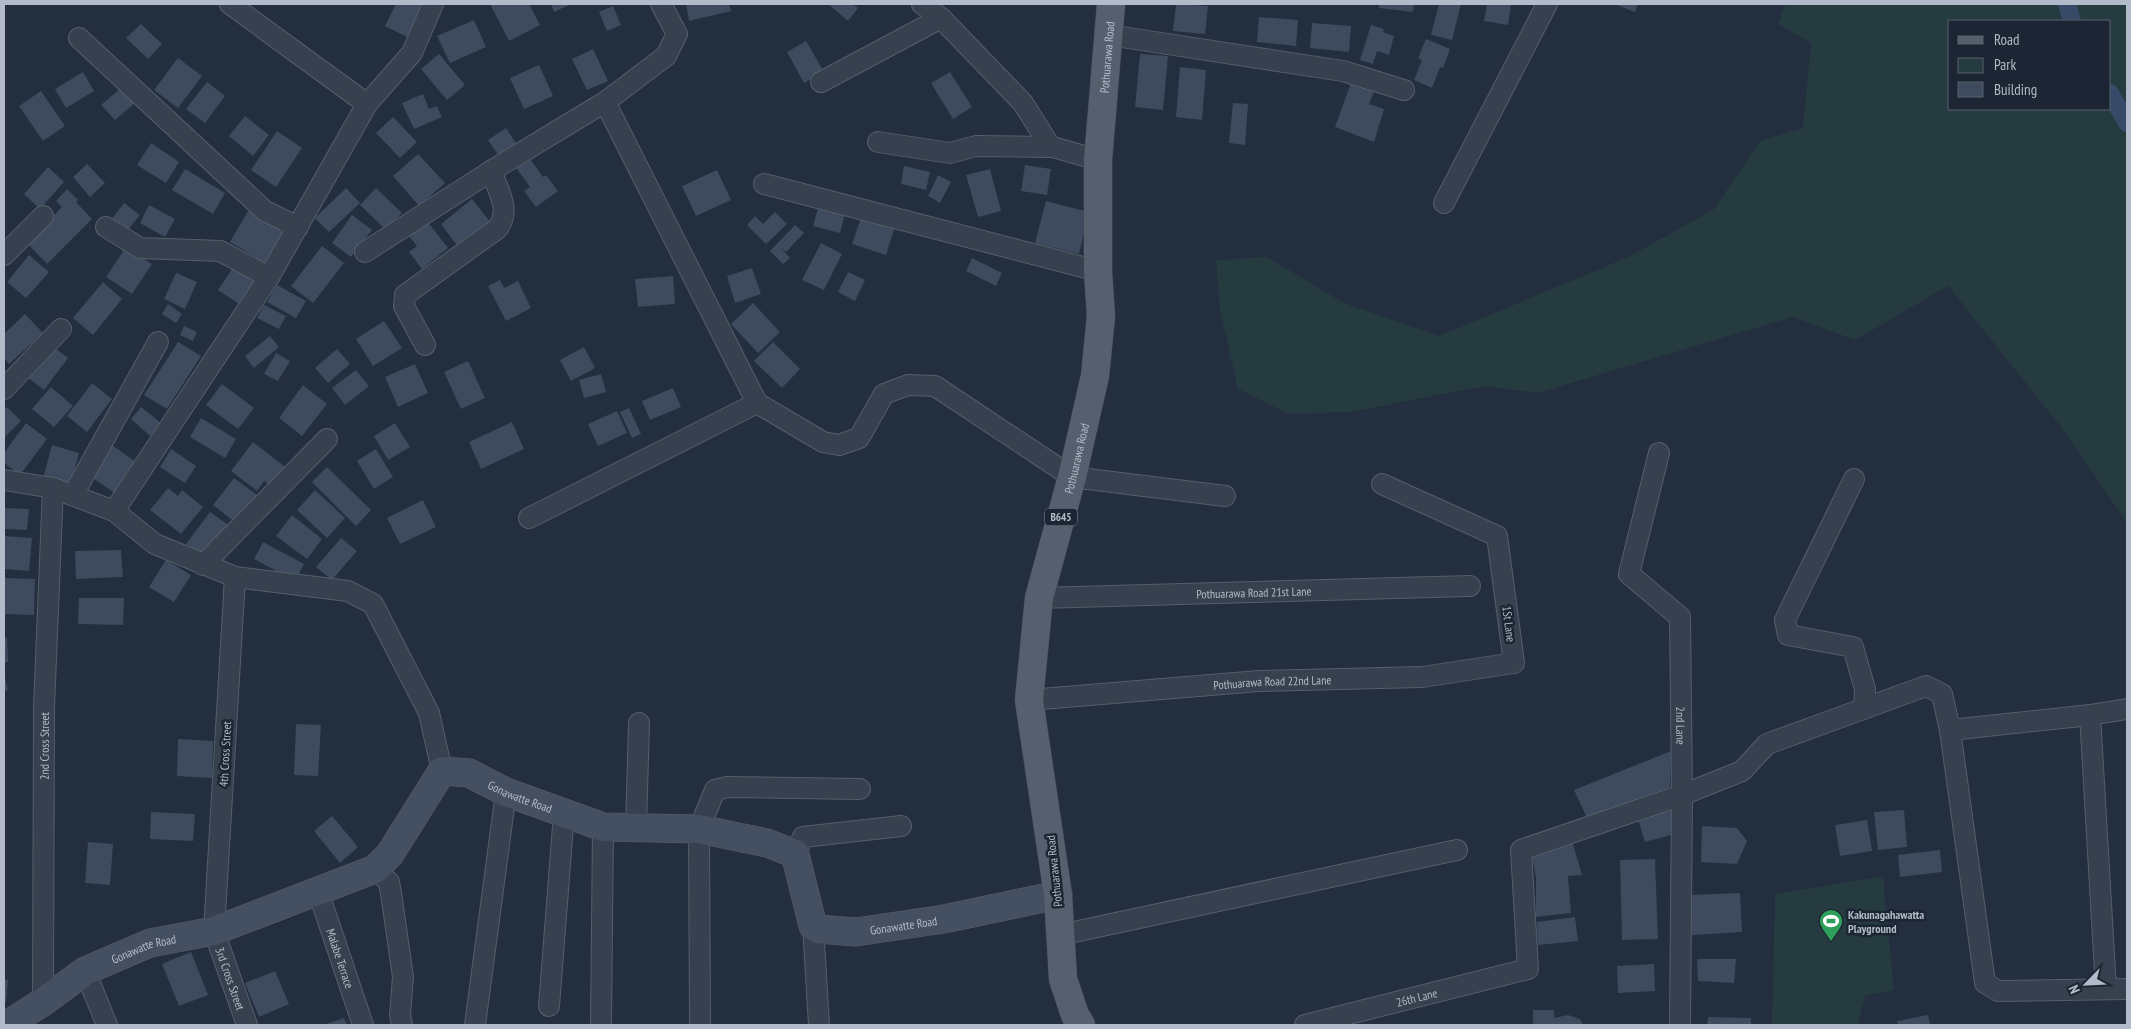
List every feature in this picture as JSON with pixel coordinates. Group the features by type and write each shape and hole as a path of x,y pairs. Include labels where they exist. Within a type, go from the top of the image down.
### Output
{"main road":[{"name":"Pothuarawa Road","path":"1081,1025 1075,1015 1062,979 1058,895 1029,700 1038,598 1072,477 1095,376 1101,316 1098,271 1098,160 1111,4"}],"street":[{"path":"230,4 367,104"},
{"path":"114,510 269,277 367,104 412,53 433,4"},
{"path":"365,252 491,171 604,102 666,56 677,34 661,4"},
{"path":"922,4 941,18 1023,103 1050,146"},
{"path":"1444,203 1547,4"},
{"path":"821,82 941,18"},
{"path":"1109,36 1342,71 1404,90"},
{"path":"79,38 265,211 298,227"},
{"path":"604,102 757,403 823,442 839,444 859,438 884,394 908,385 935,386 1072,477 1225,496"},
{"path":"878,142 950,153 976,146 1050,146 1098,160"},
{"path":"425,345 404,306 405,295 497,229 504,221 505,211 491,171"},
{"path":"764,184 1098,271"},
{"path":"4,255 43,216"},
{"path":"106,227 140,248 220,251 269,277"},
{"path":"4,389 61,329"},
{"path":"73,495 158,342"},
{"path":"529,518 757,403"},
{"path":"203,565 327,439"},
{"name":"2nd Lane","path":"1659,453 1629,574 1680,617 1682,795 1680,1025"},
{"path":"1854,478 1785,620 1788,635 1853,648 1865,689 1864,709"},
{"path":"4,480 53,488 114,510 155,544 235,577 348,591 373,604 429,712 442,771"},
{"name":"1St Lane","path":"1382,484 1497,536 1514,663"},
{"name":"2nd Cross Street","path":"43,1002 44,707 53,488"},
{"name":"4th Cross Street","path":"214,931 235,577"},
{"name":"Pothuarawa Road 21st Lane","path":"1038,598 1470,586"},
{"name":"Pothuarawa Road 22nd Lane","path":"1029,700 1259,681 1422,678 1514,663"},
{"path":"1682,795 1742,771 1767,744 1926,686 1942,694 1950,730 1985,983 1998,991 2127,989"},
{"path":"1950,730 2127,710"},
{"path":"2090,715 2106,989"},
{"path":"636,827 639,723"},
{"name":"Gonawatte Road","path":"7,1025 43,1002 85,971 150,943 214,931 375,869 390,854 442,771 469,773 506,792 603,827 699,830 767,843 795,854"},
{"path":"700,1025 699,830 715,790 727,787 860,789"},
{"path":"474,1025 506,792"},
{"name":"26th Lane","path":"1305,1025 1528,968 1521,850 1682,795"},
{"path":"549,1006 564,813"},
{"path":"819,1025 813,926 795,854 803,837 901,826"},
{"path":"601,1025 603,827"},
{"path":"1060,935 1457,850"},
{"path":"375,869 389,882 391,893 403,976 400,1014 402,1025"},
{"name":"Malabe Terrace","path":"318,891 363,1025"},
{"name":"Gonawatte Road","path":"813,926 818,929 856,932 944,919 1058,895"},
{"name":"3rd Cross Street","path":"214,931 247,1025"},
{"path":"85,971 107,1025"}],"green space":[{"path":"1785,4 2127,4 2127,523 2061,427 1948,286 1855,340 1793,317 1538,393 1484,386 1352,412 1289,414 1238,389 1220,311 1216,260 1267,257 1344,303 1439,336 1628,257 1714,209 1760,141 1803,128 1811,43 1778,24"},
{"name":"Kakunagahawatta Playground","path":"1883,876 1894,990 1865,996 1858,1025 1772,1025 1775,894"}],"building":[{"path":"396,4 428,4 411,39 385,26"},
{"path":"490,4 529,4 540,25 509,41"},
{"path":"551,4 568,4 569,5 554,12"},
{"path":"686,4 729,4 731,11 689,21"},
{"path":"828,4 852,4 858,8 848,21"},
{"path":"1176,4 1208,6 1205,34 1173,31"},
{"path":"1379,4 1414,4 1413,12 1379,8"},
{"path":"1439,4 1461,4 1452,40 1431,35"},
{"path":"1487,4 1511,4 1508,25 1484,21"},
{"path":"1614,4 1638,4 1635,12"},
{"path":"613,6 621,25 607,31 599,12"},
{"path":"1259,17 1298,20 1296,46 1257,42"},
{"path":"474,20 486,47 450,63 437,36"},
{"path":"1312,23 1351,26 1349,52 1310,48"},
{"path":"141,24 162,44 148,59 126,38"},
{"path":"1371,25 1384,29 1383,32 1394,36 1389,55 1377,51 1373,64 1360,60"},
{"path":"1426,39 1450,49 1443,68 1440,67 1432,88 1414,80 1422,60 1418,58"},
{"path":"806,41 824,72 804,83 787,52"},
{"path":"593,49 608,81 587,90 572,59"},
{"path":"439,54 465,85 447,100 421,69"},
{"path":"1140,54 1168,56 1163,110 1135,107"},
{"path":"178,58 202,76 178,108 154,90"},
{"path":"539,65 553,96 524,109 510,78"},
{"path":"1180,67 1206,70 1202,120 1176,117"},
{"path":"83,72 94,91 66,108 55,89"},
{"path":"950,72 972,107 953,119 931,83"},
{"path":"207,82 225,96 205,123 186,109"},
{"path":"1351,83 1374,92 1369,104 1384,109 1374,142 1335,127"},
{"path":"122,87 135,103 115,120 101,105"},
{"path":"41,91 65,126 43,141 19,106"},
{"path":"423,94 429,109 437,106 442,117 414,129 402,103"},
{"path":"1233,103 1248,104 1245,145 1229,143"},
{"path":"245,116 269,135 253,156 229,136"},
{"path":"393,117 417,142 400,158 376,133"},
{"path":"506,128 518,146 500,158 488,140"},
{"path":"277,131 302,148 276,187 251,170"},
{"path":"151,143 179,162 166,183 137,165"},
{"path":"418,154 445,183 419,206 393,176"},
{"path":"528,156 543,177 546,175 558,191 536,207 524,191 530,187 514,165"},
{"path":"87,164 105,183 90,197 73,177"},
{"path":"1025,165 1051,169 1047,195 1021,191"},
{"path":"904,166 930,172 926,190 901,184"},
{"path":"48,167 64,182 40,209 24,194"},
{"path":"185,169 225,193 213,214 172,190"},
{"path":"990,169 1001,211 978,217 966,175"},
{"path":"717,170 731,200 696,216 682,186"},
{"path":"938,175 951,182 940,203 928,196"},
{"path":"346,188 360,203 329,232 315,218"},
{"path":"376,188 402,213 386,230 360,205"},
{"path":"67,189 92,219 47,264 27,243 62,207 56,201"},
{"path":"472,199 491,223 459,248 441,224"},
{"path":"820,201 847,207 840,233 813,226"},
{"path":"1046,201 1089,212 1079,254 1035,243"},
{"path":"124,203 140,215 127,231 111,220"},
{"path":"149,205 175,219 165,237 140,223"},
{"path":"248,211 285,234 267,264 230,242"},
{"path":"775,212 787,224 766,244 747,225 755,216 763,224"},
{"path":"863,212 896,223 886,255 852,244"},
{"path":"352,215 372,230 351,257 332,243"},
{"path":"427,221 448,248 422,269 409,252 417,246 409,236"},
{"path":"795,225 804,233 786,252 781,248 790,258 783,264 770,251"},
{"path":"821,243 842,254 824,290 802,280"},
{"path":"322,246 344,263 313,303 291,286"},
{"path":"126,247 152,264 132,294 106,277"},
{"path":"29,255 49,272 26,298 7,282"},
{"path":"972,258 1002,273 996,286 966,271"},
{"path":"234,266 261,284 245,308 218,290"},
{"path":"752,268 761,294 735,303 727,276"},
{"path":"848,272 865,280 855,301 838,292"},
{"path":"176,273 197,282 185,309 164,299"},
{"path":"673,276 675,304 638,307 635,279"},
{"path":"500,280 504,288 518,281 531,308 506,321 488,286"},
{"path":"103,282 122,299 93,335 73,318"},
{"path":"277,285 306,301 296,318 267,302"},
{"path":"753,303 780,332 758,353 731,324"},
{"path":"168,304 182,314 176,323 162,314"},
{"path":"264,305 286,316 279,329 257,318"},
{"path":"25,314 43,333 9,364 4,358 4,334"},
{"path":"384,321 402,348 373,366 356,339"},
{"path":"184,326 197,332 193,341 180,335"},
{"path":"270,336 279,347 254,368 245,356"},
{"path":"178,342 201,356 167,409 144,395"},
{"path":"773,342 800,369 782,388 754,361"},
{"path":"51,345 68,358 44,390 27,377"},
{"path":"584,347 595,368 571,381 560,360"},
{"path":"337,349 350,364 328,383 315,368"},
{"path":"276,353 290,361 278,381 264,374"},
{"path":"468,361 485,398 461,409 444,372"},
{"path":"415,364 428,393 398,407 385,377"},
{"path":"356,370 369,386 345,405 332,388"},
{"path":"601,374 606,392 584,398 579,380"},
{"path":"92,383 112,399 87,432 67,416"},
{"path":"222,384 254,408 238,429 206,405"},
{"path":"303,385 327,404 302,436 279,418"},
{"path":"51,387 73,406 54,427 32,409"},
{"path":"673,388 681,407 650,420 642,401"},
{"path":"7,407 21,421 4,438 4,410"},
{"path":"141,407 161,423 150,436 131,419"},
{"path":"629,408 641,434 632,438 620,412"},
{"path":"617,411 627,433 598,446 588,424"},
{"path":"201,418 236,439 225,458 190,437"},
{"path":"512,422 524,449 481,469 469,442"},
{"path":"26,423 47,439 20,475 4,463 4,453"},
{"path":"395,423 410,447 388,460 374,436"},
{"path":"253,442 285,467 271,486 264,481 257,491 231,471"},
{"path":"52,445 79,453 70,486 43,478"},
{"path":"112,445 137,463 116,494 90,476"},
{"path":"171,449 196,466 185,483 160,467"},
{"path":"376,449 393,477 374,489 357,461"},
{"path":"327,467 371,510 356,526 312,482"},
{"path":"234,478 257,495 236,523 213,505"},
{"path":"168,488 178,496 182,490 203,507 181,534 150,510"},
{"path":"315,490 345,518 327,538 297,510"},
{"path":"423,500 436,527 400,544 387,518"},
{"path":"4,508 29,509 27,530 4,529"},
{"path":"210,512 230,526 206,558 186,544"},
{"path":"292,515 322,539 307,559 276,536"},
{"path":"4,536 32,538 29,571 4,569"},
{"path":"341,538 357,551 332,580 316,567"},
{"path":"263,542 304,564 295,581 254,559"},
{"path":"121,550 123,577 76,579 75,551"},
{"path":"166,560 191,575 174,602 149,587"},
{"path":"4,578 35,579 34,615 4,614"},
{"path":"79,598 124,598 123,625 78,624"},
{"path":"4,638 7,638 8,662 4,662"},
{"path":"4,674 8,690 4,691"},
{"path":"296,724 321,725 318,776 294,775"},
{"path":"178,739 213,741 212,778 177,776"},
{"path":"1671,751 1670,787 1587,818 1574,790"},
{"path":"1672,803 1671,835 1645,842 1637,815"},
{"path":"1904,810 1907,847 1878,850 1874,812"},
{"path":"151,812 195,814 193,841 150,839"},
{"path":"332,816 358,847 340,863 314,831"},
{"path":"1867,820 1872,851 1840,856 1835,825"},
{"path":"1702,826 1737,828 1747,841 1737,864 1701,862"},
{"path":"1570,834 1582,875 1568,876 1571,913 1536,917 1536,878 1531,850"},
{"path":"88,842 113,844 110,885 85,883"},
{"path":"1940,850 1942,872 1900,877 1898,855"},
{"path":"1655,859 1658,939 1622,940 1620,860"},
{"path":"1740,893 1742,932 1692,935 1690,895"},
{"path":"1575,917 1578,941 1538,945 1537,922"},
{"path":"191,952 208,995 179,1006 162,964"},
{"path":"1697,959 1736,959 1734,983 1698,981"},
{"path":"1654,964 1655,991 1618,993 1617,966"},
{"path":"275,971 289,1004 259,1017 245,983"},
{"path":"4,979 8,980 6,1002 4,1001"},
{"path":"1533,1010 1554,1010 1554,1018 1568,1015 1580,1019 1583,1025 1533,1025"},
{"path":"1928,1015 1930,1025 1898,1025 1897,1021"},
{"path":"1708,1017 1751,1018 1751,1025 1707,1025"},
{"path":"344,1018 347,1025 323,1025"}],"waterway":[{"path":"2067,4 2072,20"},
{"path":"2111,95 2127,123"}],"place":[{"name":"Kakunagahawatta Playground","path":"1831,942"}]}
